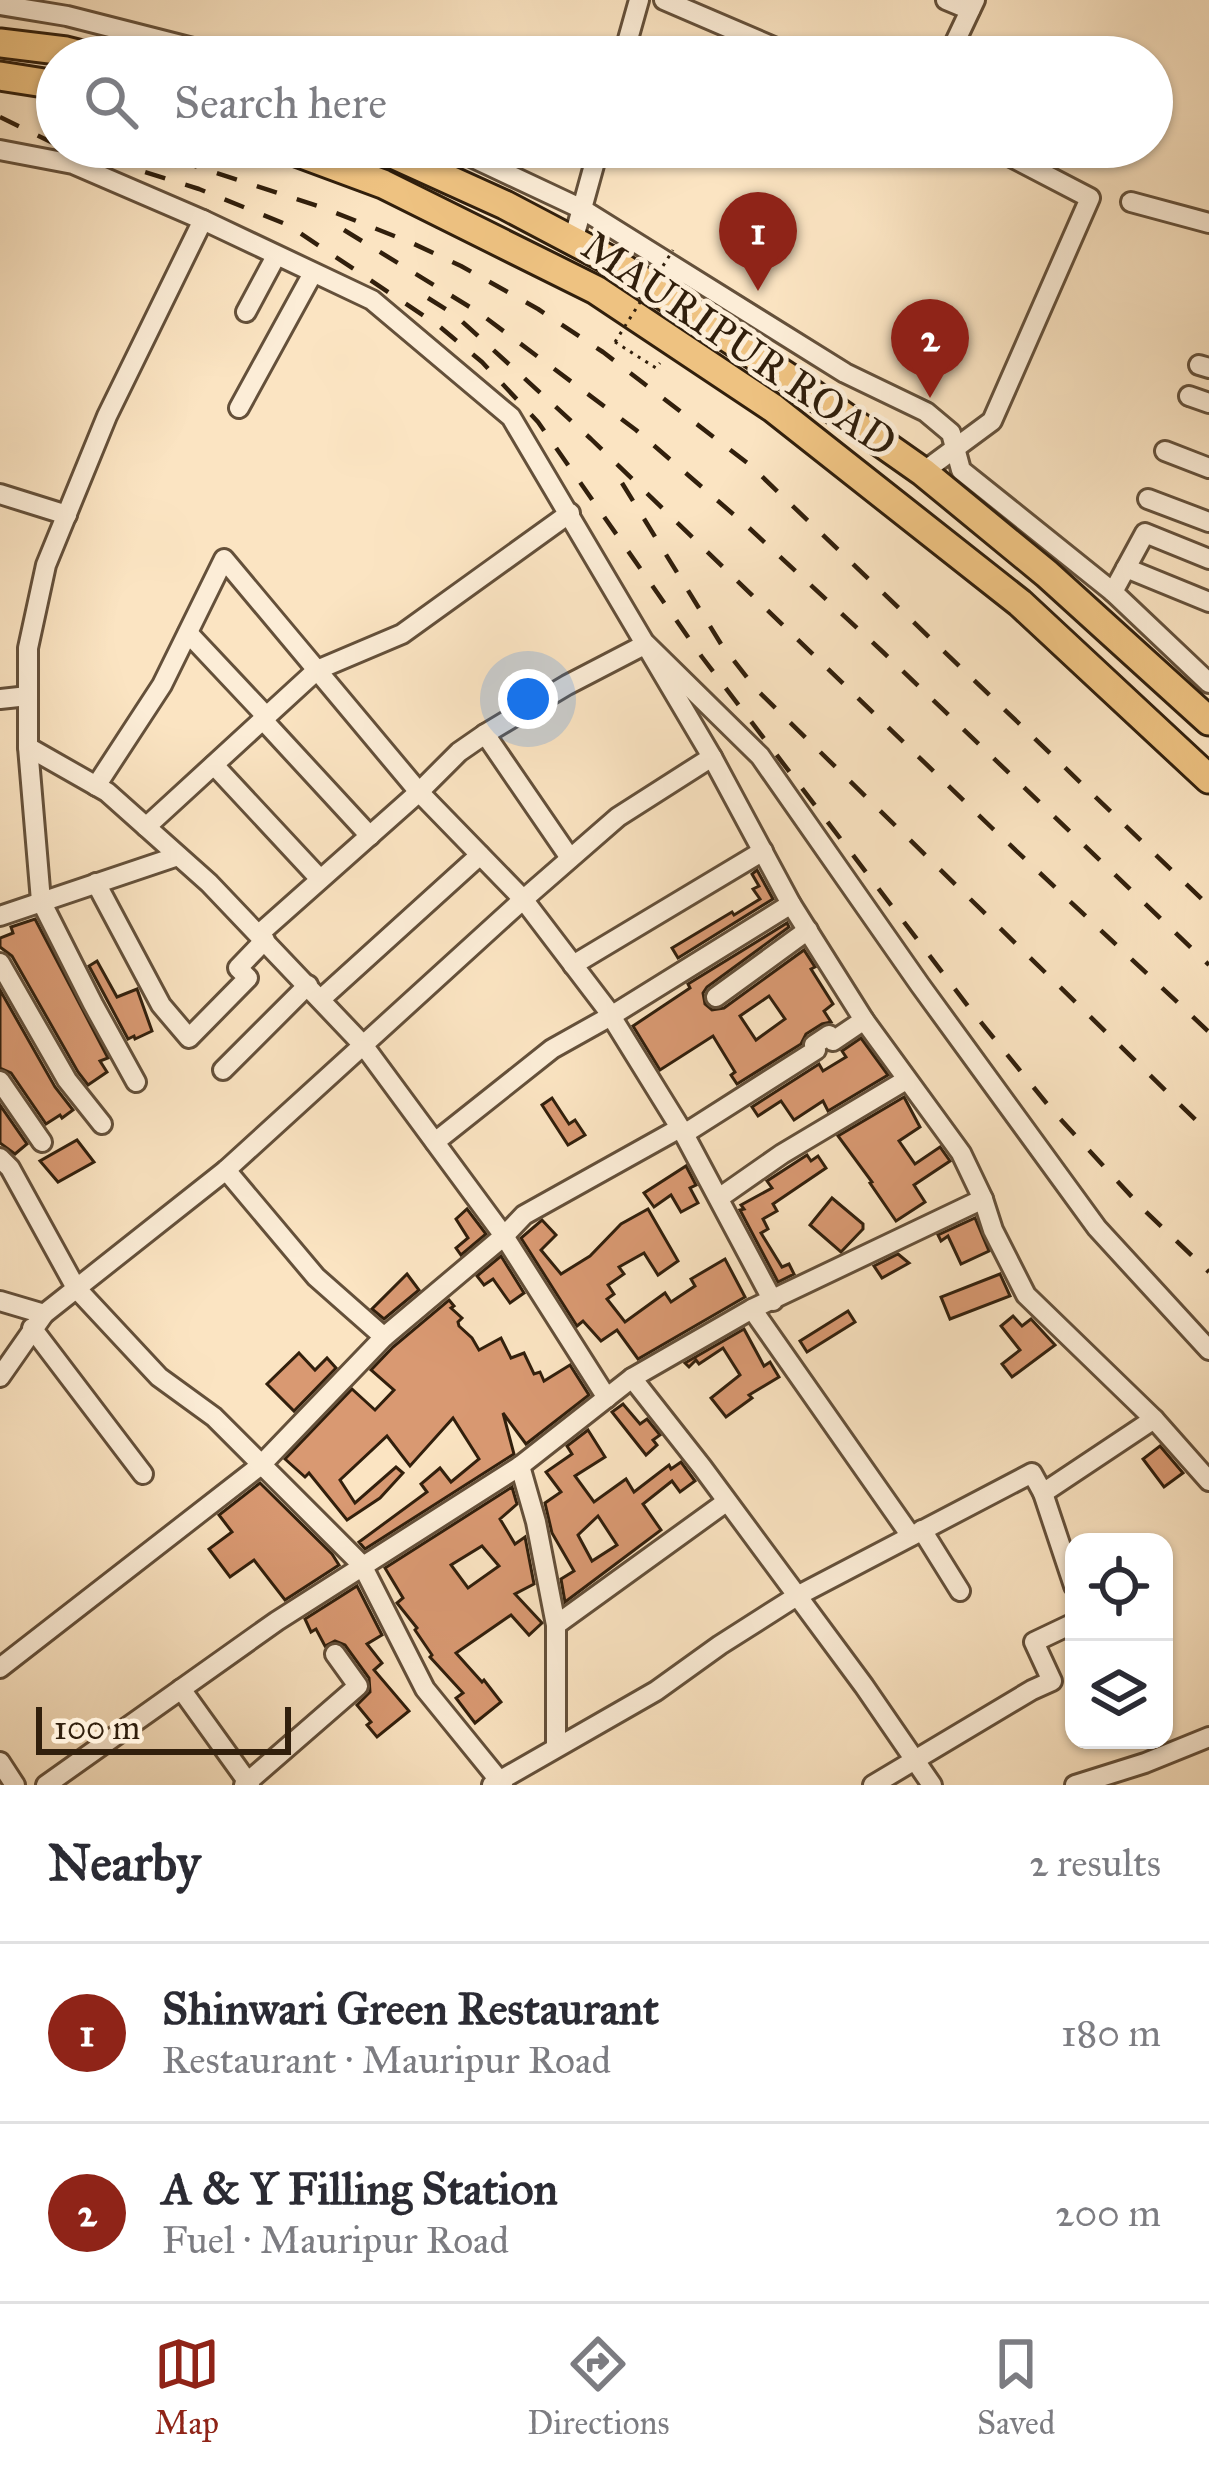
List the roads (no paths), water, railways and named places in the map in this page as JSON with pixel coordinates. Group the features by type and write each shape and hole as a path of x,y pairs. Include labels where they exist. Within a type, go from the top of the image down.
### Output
{"highway":[{"path":"0,43 36,47"},
{"path":"0,76 36,82"},
{"name":"MAURIPUR ROAD","path":"340,168 383,184 596,290 773,408 1020,603 1209,779"},
{"name":"MAURIPUR ROAD","path":"423,168 616,263 923,472 1047,574 1209,721"}],"street":[{"path":"629,36 639,0"},
{"path":"664,0 748,36"},
{"path":"946,0 972,5 958,36"},
{"path":"0,5 146,36"},
{"path":"0,150 36,157"},
{"path":"82,168 372,300 511,417 712,757 791,904 864,1020 962,1153 1026,1295 1154,1418 1209,1481"},
{"path":"494,168 581,209 845,373 926,412 951,433 961,470 1113,592 1209,683"},
{"path":"573,241 592,168"},
{"path":"923,472 992,421 1090,198 1032,168"},
{"path":"1131,202 1209,223"},
{"path":"136,1082 41,901 28,747 28,648 46,566 107,416 203,220"},
{"path":"246,312 276,256"},
{"path":"239,407 313,273"},
{"path":"1189,396 1209,403"},
{"path":"1165,451 1209,468"},
{"path":"0,494 67,514"},
{"path":"1148,499 1209,522"},
{"path":"146,827 317,670 402,634 570,513"},
{"path":"1113,592 1145,533 1209,559"},
{"path":"96,786 162,685 224,559 419,792 523,899 611,1016 682,1131 773,1301"},
{"path":"1126,568 1209,602"},
{"path":"188,633 370,836"},
{"path":"96,883 161,1004 189,1038 248,978 238,968 262,937 460,752 646,644"},
{"path":"646,644 760,755 1097,1228 1209,1349"},
{"path":"0,699 28,696"},
{"path":"484,734 571,858"},
{"path":"28,747 107,792 262,937 364,1046 504,1236 607,1398"},
{"path":"4,1366 38,1321 226,1170 618,817 712,757"},
{"path":"214,765 320,879"},
{"path":"573,965 763,851"},
{"path":"223,1070 480,855"},
{"path":"0,916 178,856"},
{"path":"435,1142 552,1049 791,904"},
{"path":"716,998 808,931"},
{"path":"0,963 68,1080 102,1124"},
{"path":"0,1668 261,1465 384,1337 524,1215 682,1131 816,1051 814,1045 829,1035 833,1041 864,1020"},
{"path":"719,1198 906,1080"},
{"path":"0,1081 42,1142"},
{"path":"3,1167 76,1288 159,1378 214,1418 362,1565 425,1689 498,1784 656,1691 797,1596 1032,1473 1065,1559"},
{"path":"226,1170 316,1277 384,1337"},
{"path":"46,1785 277,1621 520,1466 632,1378 752,1309 983,1199"},
{"path":"0,1301 38,1321 143,1474"},
{"path":"752,1309 960,1591"},
{"path":"632,1378 932,1785"},
{"path":"1043,1493 1154,1418"},
{"path":"520,1466 556,1625 556,1746"},
{"path":"556,1625 726,1502"},
{"path":"873,1785 1052,1682 1034,1642 1065,1627"},
{"path":"181,1689 248,1784 358,1686 335,1654"},
{"path":"1075,1785 1209,1737"},
{"path":"0,1762 15,1785"}],"railway":[{"path":"0,117 36,135"},
{"path":"132,168 288,225 439,326 482,362 538,422 702,657 971,1010 1052,1110 1209,1272"},
{"path":"201,168 412,243 538,309 603,352 750,465 1209,906"},
{"path":"344,230 478,312 636,430 884,653 1209,965"},
{"path":"428,298 455,315 591,439 1209,1032"},
{"path":"622,483 721,644 756,689 1209,1133"}],"place":[{"name":"Shinwari Green Restaurant","path":"758,291"},
{"name":"A & Y Filling Station","path":"930,398"}]}
